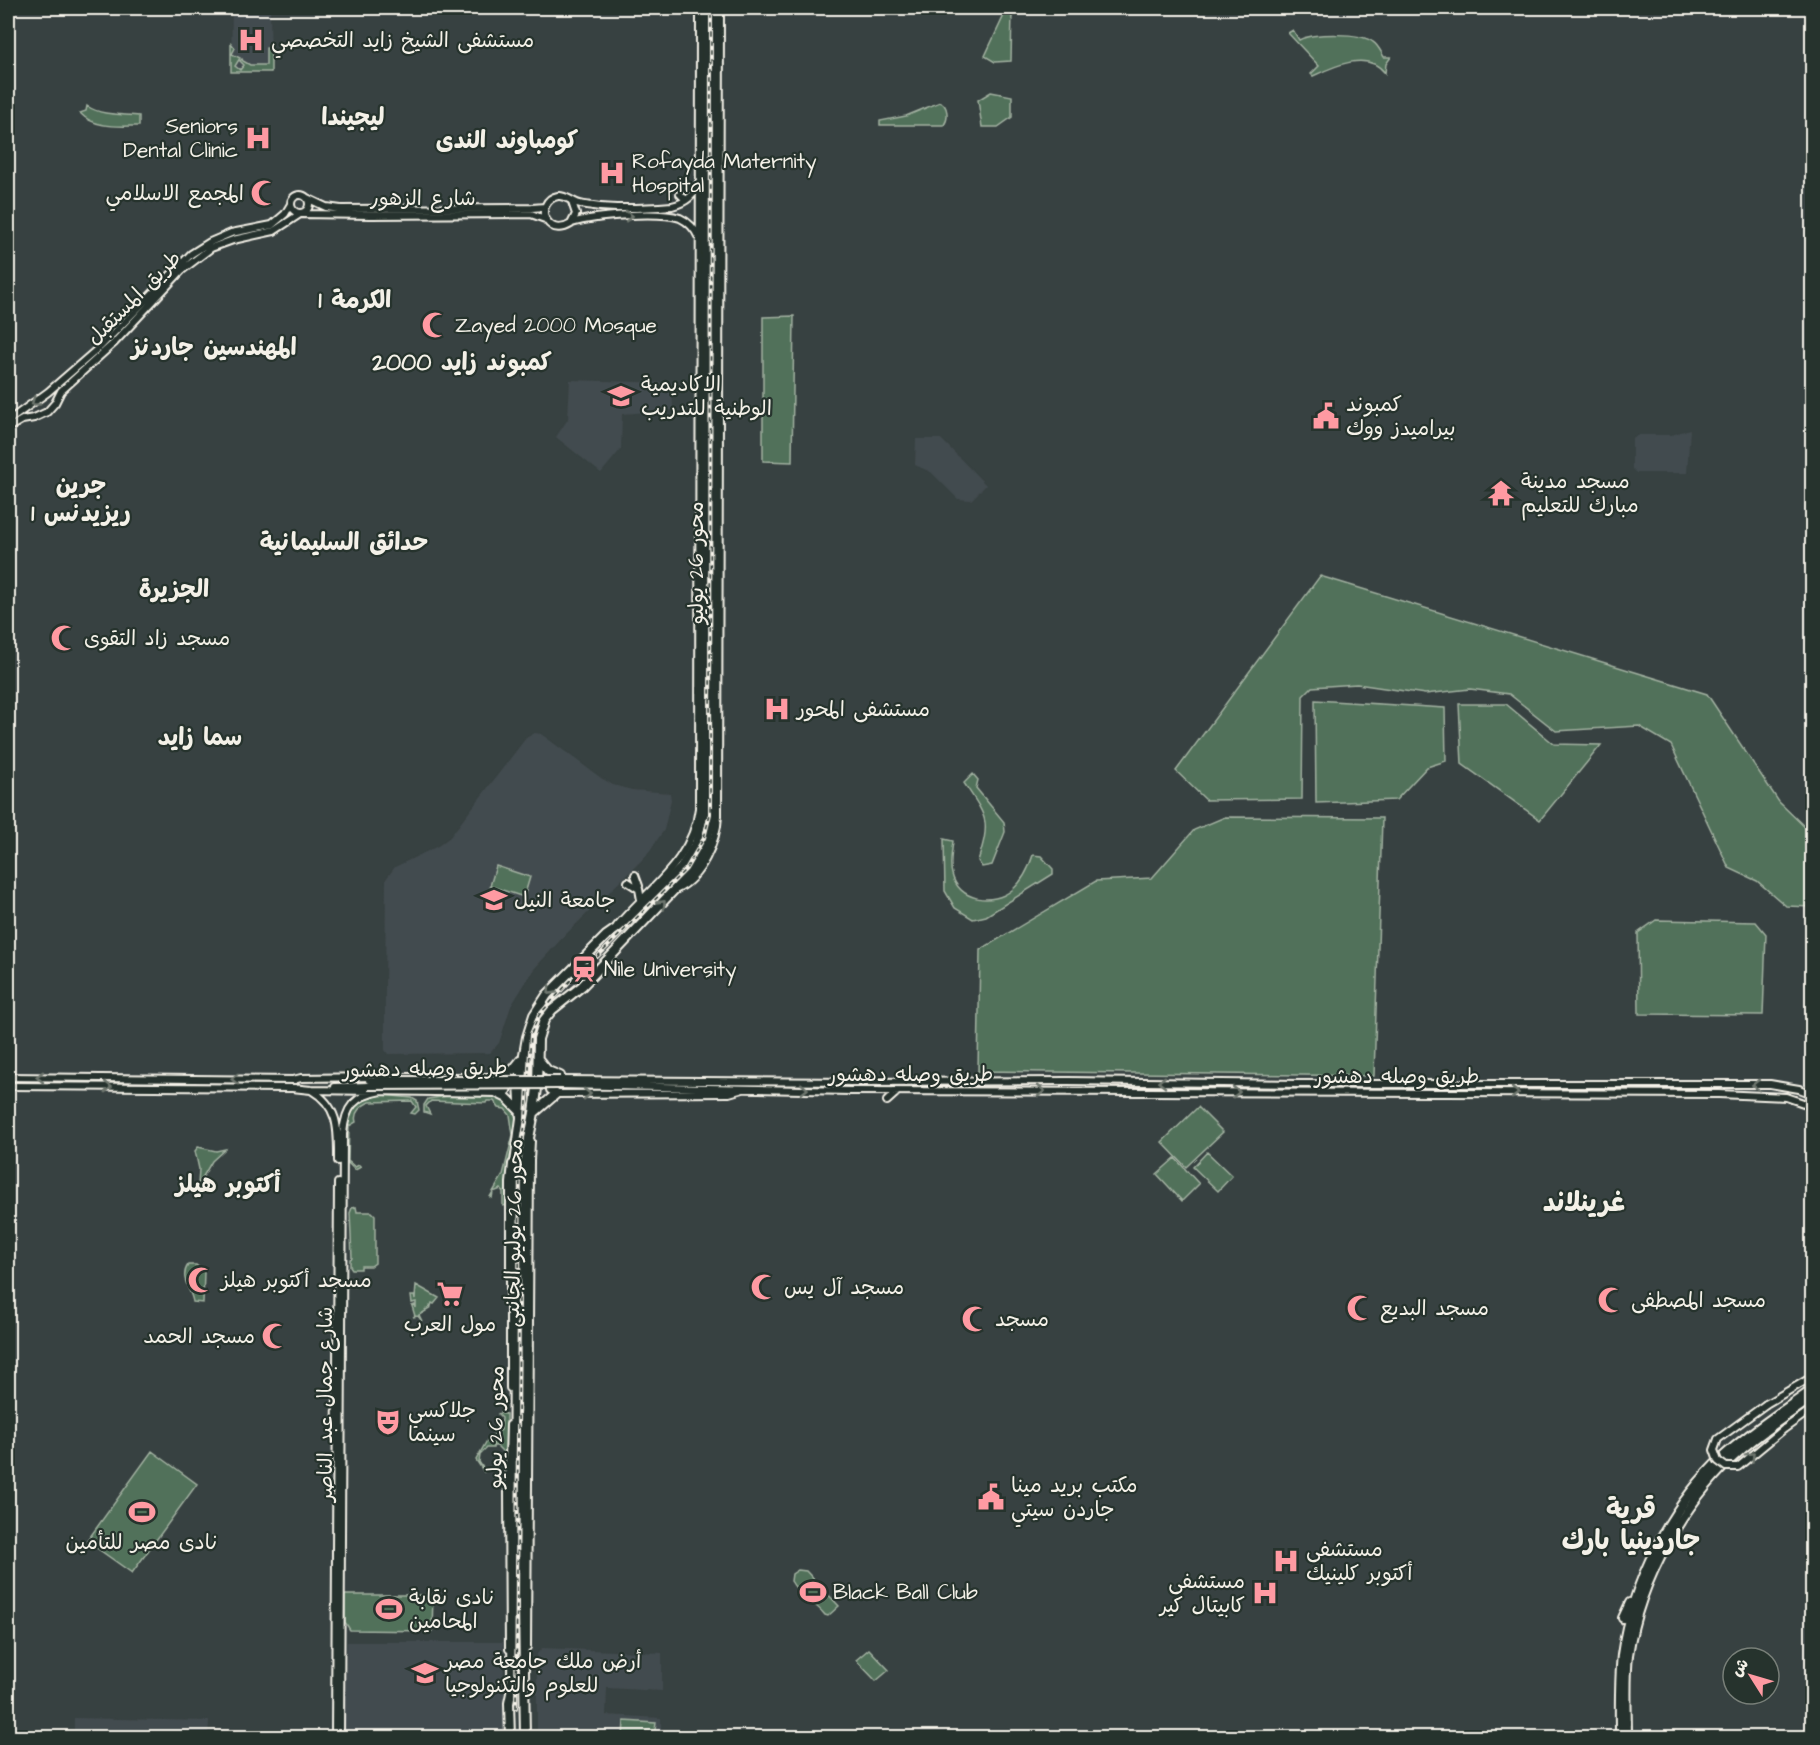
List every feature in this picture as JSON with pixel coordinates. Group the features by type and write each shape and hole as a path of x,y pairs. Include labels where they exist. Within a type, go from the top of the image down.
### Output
{"highway":[{"name":"محور 26 يوليو","path":"509,1737 509,1703 512,1688 516,1152 521,1115 519,1083 531,1022 542,1001 681,868 699,836 705,807 706,8"},
{"name":"محور 26 يوليو","path":"526,1737 523,1566 527,1372 525,1169 537,1088 539,1032 548,1015 582,986 676,889 701,856 713,817 714,480 717,359 715,74 718,8"},
{"path":"715,74 720,84"},
{"path":"700,132 706,83"},
{"path":"715,236 720,223"},
{"path":"700,262 706,320"},
{"path":"700,459 705,438"},
{"path":"705,481 710,483 714,480"},
{"path":"705,498 710,495 714,497"},
{"path":"714,578 719,588"},
{"path":"715,650 719,639"},
{"path":"699,739 705,720"},
{"path":"630,918 629,927 637,930"},
{"path":"614,930 622,935 624,943"},
{"path":"499,1076 513,1071 525,1053"},
{"path":"537,1055 545,1068 560,1076"},
{"path":"497,1093 507,1098 521,1115"},
{"path":"533,1118 556,1094"},
{"path":"515,1268 520,1274 525,1271"},
{"path":"515,1292 520,1287 525,1291"},
{"path":"510,1373 515,1364"},
{"path":"1620,1737 1620,1680 1624,1645 1648,1567 1677,1513 1718,1462 1750,1434 1812,1390"},
{"path":"1627,1737 1627,1671 1630,1646 1644,1596 1661,1555 1684,1515 1706,1486 1734,1456 1812,1398"},
{"path":"524,1508 529,1498"},
{"path":"513,1555 518,1558 524,1554"},
{"path":"513,1571 518,1565 523,1566"},
{"path":"1623,1618 1640,1577 1648,1567"},
{"path":"1627,1671 1634,1681"},
{"path":"1627,1718 1634,1709"}],"main road":[{"path":"614,930 681,858 695,830 699,808 700,8"},
{"path":"676,889 688,882 698,870 709,849 718,821 717,359 720,84 718,8"},
{"path":"700,175 698,187 679,204 664,207 599,207 572,202 566,197 557,196 545,207 545,219 557,228 605,216 681,221 694,229 701,240"},
{"path":"680,194 686,200"},
{"path":"301,195 307,198 309,207 300,214 292,210 291,204 296,196 301,195"},
{"name":"شارع الزهور","path":"307,198 332,208 370,212"},
{"path":"572,202 576,214 572,223"},
{"name":"طريق المستقبل","path":"8,428 22,420 34,418 46,412 55,403 61,391 130,326 198,249 221,237 272,225 285,214 291,204"},
{"path":"679,204 681,221"},
{"name":"شارع الزهور","path":"472,212 545,207"},
{"name":"شارع الزهور","path":"300,214 472,212 531,214 545,219"},
{"name":"طريق المستقبل","path":"8,421 67,377 183,265 223,243 274,231 300,214"},
{"path":"122,325 130,326"},
{"path":"635,875 635,881 639,886 650,892"},
{"path":"628,882 633,883 639,889 641,900"},
{"path":"292,1088 497,1093 507,1091 510,1086 507,1078 499,1076 301,1078 293,1080"},
{"path":"560,1076 736,1079 747,1084 729,1093 556,1094 550,1090 549,1084 553,1077 560,1076"},
{"name":"طريق وصله دهشور","path":"8,1077 747,1084 1002,1091 1297,1088 1313,1084 1770,1084 1799,1089 1812,1094"},
{"path":"1020,1091 1018,1086 1021,1081"},
{"name":"طريق وصله دهشور","path":"8,1086 292,1088 1021,1081 1297,1088 1313,1092 1719,1094 1786,1097 1812,1106"},
{"path":"1002,1082 1005,1085 1002,1091"},
{"path":"1313,1084 1311,1088 1313,1092"},
{"path":"1704,1084 1706,1089 1704,1094"},
{"path":"1719,1084 1717,1089 1719,1094"},
{"name":"شارع جمال عبد الناصر","path":"310,1090 325,1100 340,1124 338,1737"},
{"path":"887,1101 891,1095 900,1090"},
{"path":"340,1124 357,1099 366,1094 381,1091"},
{"name":"محور 26 يوليو الجانبى","path":"526,1709 529,1498 527,1372 533,1118"},
{"name":"محور 26 يوليو الجانبى","path":"509,1703 510,1183 512,1163 516,1152"},
{"path":"1812,1377 1766,1404 1720,1438 1714,1450 1718,1461 1726,1467 1738,1467 1812,1409"}],"shaded area":[{"name":"مستشفى الشيخ زايد التخصصي","path":"232,8 270,8 271,72 231,72"},
{"path":"570,380 672,383 673,410 622,414 621,449 601,473 556,437 568,419"},
{"path":"1690,429 1687,473 1636,473 1632,469 1632,438 1639,435 1672,435"},
{"path":"916,439 941,439 986,485 971,500 958,499 931,472 915,465"},
{"name":"جامعة النيل","path":"535,733 541,734 613,785 632,790 670,793 671,800 664,830 646,856 564,936 534,969 511,1006 499,1043 490,1053 388,1054 385,1050 386,879 395,867 438,846 450,837 526,738"},
{"name":"أرض ملك جامعة مصر للعلوم والتكنولوجيا","path":"347,1642 503,1642 505,1737 344,1737"},
{"path":"542,1648 662,1653 662,1691 607,1688 606,1715 661,1718 661,1737 537,1737 537,1654"},
{"path":"74,1718 209,1721 208,1737 74,1737"}],"green space":[{"path":"1007,9 1012,11 1011,61 995,62 985,56"},
{"path":"1293,30 1299,40 1315,36 1358,36 1373,42 1384,57 1391,57 1386,64 1385,73 1370,62 1360,61 1331,68 1313,76 1311,74 1319,66 1288,33"},
{"path":"231,43 235,48 232,54 240,58 235,66 240,70 244,65 240,61 242,59 250,65 266,65 266,48 271,47 271,72 231,72"},
{"path":"991,92 1012,96 1012,117 998,127 982,127 978,100"},
{"path":"940,102 945,106 947,112 944,125 880,125 880,121 906,116"},
{"path":"87,106 106,113 139,116 139,126 107,126 93,122 80,113 86,111"},
{"path":"794,316 792,462 763,461 763,317"},
{"path":"1320,576 1707,694 1779,802 1812,834 1812,907 1786,906 1757,881 1729,868 1671,745 1639,726 1556,731 1509,694 1470,689 1425,694 1357,684 1312,687 1303,696 1302,799 1206,800 1176,771"},
{"path":"1315,700 1445,708 1446,761 1427,767 1396,800 1316,803"},
{"path":"1459,704 1506,704 1554,744 1601,745 1540,820 1462,764"},
{"path":"973,774 978,780 976,788 1004,822 1005,832 992,865 982,867 978,861 985,836 984,820 978,804 964,783"},
{"path":"1225,817 1382,818 1374,1076 978,1071 980,950 1096,881 1152,878 1194,830"},
{"path":"944,839 953,841 951,866 956,883 961,890 977,898 995,898 1012,890 1025,874 1033,855 1041,856 1053,869 1053,874 986,916 973,919 955,908 945,891"},
{"path":"496,866 530,877 524,897 490,886"},
{"path":"1656,920 1756,922 1766,934 1763,1015 1639,1014 1638,933"},
{"path":"383,1095 412,1098 417,1101 419,1110 415,1114 411,1113 416,1107 412,1101 369,1102 361,1107 356,1115 356,1122 349,1126 348,1161 355,1167 359,1165 361,1167 355,1170 346,1161 349,1118 353,1109 360,1103"},
{"path":"454,1095 491,1095 506,1102 513,1109 516,1127 507,1173 507,1205 503,1206 501,1189 493,1192 492,1198 490,1197 503,1175 513,1135 510,1115 505,1109 499,1108 494,1101 486,1103 431,1101 426,1106 430,1114 424,1112 424,1105 428,1099"},
{"path":"1198,1107 1223,1132 1186,1167 1162,1142"},
{"path":"198,1147 216,1151 225,1149 212,1161 198,1185 199,1169 195,1151"},
{"path":"1207,1152 1232,1176 1218,1191 1193,1167"},
{"path":"1175,1158 1199,1184 1182,1201 1157,1174"},
{"path":"356,1207 357,1212 372,1212 375,1215 375,1263 371,1266 361,1266 361,1269 352,1269 350,1266 352,1258 350,1213 352,1208"},
{"path":"188,1265 196,1265 204,1272 203,1303 193,1302 185,1279"},
{"path":"416,1285 439,1298 419,1315 422,1321 418,1316 413,1317 415,1316 412,1306 415,1305 416,1308 416,1302 412,1303 411,1296 415,1299"},
{"path":"498,1414 506,1414 506,1452 494,1446 493,1442 493,1448 487,1448 480,1455 479,1462 484,1472 476,1460 489,1437 501,1430 502,1418"},
{"name":"نادى مصر للتأمين","path":"152,1451 197,1484 132,1573 87,1541"},
{"name":"Black Ball Club","path":"798,1570 806,1571 839,1606 828,1616 794,1586 791,1581 792,1574"},
{"name":"نادى نقابة المحامين","path":"345,1595 433,1595 432,1631 350,1630 345,1622"},
{"path":"869,1649 889,1670 876,1681 856,1660"},
{"path":"624,1721 656,1723 654,1737 623,1737"}],"railway":[{"path":"597,957 686,869 704,838 710,814 711,8"},
{"path":"516,1708 520,1154 526,1119 531,1034 539,1015 571,980"}],"place":[{"name":"مستشفى الشيخ زايد التخصصي","path":"251,40"},
{"name":"Seniors Dental Clinic","path":"258,138"},
{"name":"Rofayda Maternity Hospital","path":"612,173"},
{"name":"المجمع الاسلامي","path":"264,193"},
{"name":"Zayed 2000 Mosque","path":"435,325"},
{"name":"الاكاديمية الوطنية للتدريب","path":"621,396"},
{"name":"كمبوند بيراميدز ووك","path":"1326,416"},
{"name":"مسجد مدينة مبارك للتعليم","path":"1501,493"},
{"name":"مسجد زاد التقوى","path":"64,638"},
{"name":"مستشفى المحور","path":"777,709"},
{"name":"جامعة النيل","path":"494,900"},
{"name":"Nile University","path":"584,969"},
{"name":"مسجد أكتوبر هيلز","path":"201,1280"},
{"name":"مسجد آل يس","path":"764,1287"},
{"name":"مول العرب","path":"450,1294"},
{"name":"مسجد المصطفى","path":"1611,1300"},
{"name":"مسجد البديع","path":"1360,1308"},
{"name":"مسجد","path":"975,1319"},
{"name":"مسجد الحمد","path":"275,1336"},
{"name":"جلاكسي سينما","path":"388,1422"},
{"name":"مكتب بريد مينا جاردن سيتي","path":"991,1497"},
{"name":"نادى مصر للتأمين","path":"142,1512"},
{"name":"مستشفى أكتوبر كلينيك","path":"1286,1561"},
{"name":"Black Ball Club","path":"813,1592"},
{"name":"مستشفى كابيتال كير","path":"1265,1593"},
{"name":"نادى نقابة المحامين","path":"389,1609"},
{"name":"أرض ملك جامعة مصر للعلوم والتكنولوجيا","path":"425,1673"}],"district":[{"name":"ليجيندا","path":"353,118"},
{"name":"كومباوند الندى","path":"507,141"},
{"name":"الكرمة 1","path":"355,301"},
{"name":"المهندسين جاردنز","path":"214,348"},
{"name":"كمبوند زايد 2000","path":"462,363"},
{"name":"جرين ريزيدنس 1","path":"81,500"},
{"name":"حدائق السليمانية","path":"344,543"},
{"name":"الجزيرة","path":"174,590"},
{"name":"سما زايد","path":"200,738"},
{"name":"أكتوبر هيلز","path":"228,1185"},
{"name":"غرينلاند","path":"1584,1203"},
{"name":"قرية جاردينيا بارك","path":"1631,1526"}]}
